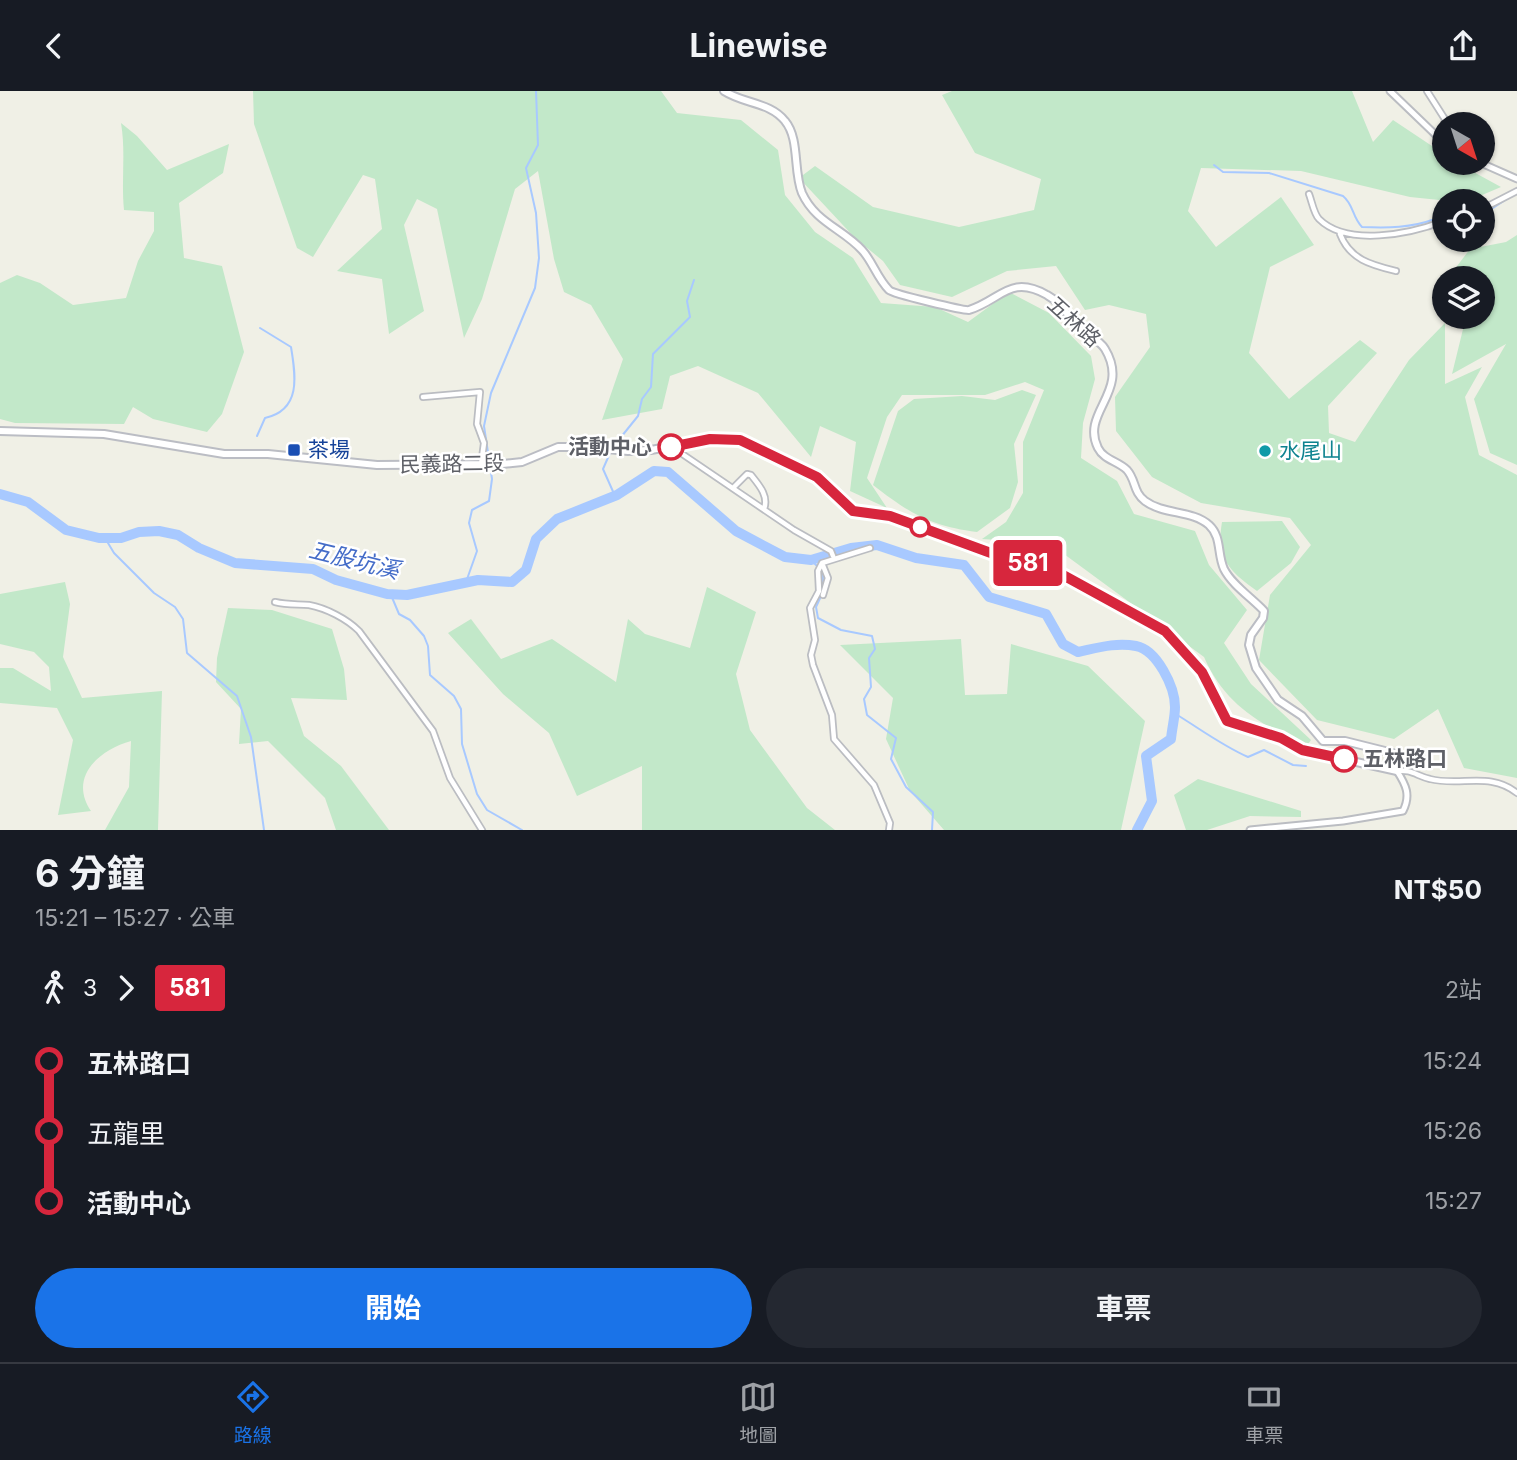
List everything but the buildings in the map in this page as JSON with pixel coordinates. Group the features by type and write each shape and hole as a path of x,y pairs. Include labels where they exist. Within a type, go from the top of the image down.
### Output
{"main road":[{"name":"五林路","path":"724,91 775,111 787,123 792,136 800,190 810,208 829,227 862,249 891,292 905,297 929,299 959,311 970,310 1015,286 1026,287 1047,295 1060,305 1077,326 1100,342 1112,368 1112,385 1095,420 1093,438 1100,452 1126,469 1135,492 1145,501 1166,512 1200,518 1217,535 1223,566 1264,611 1263,618 1251,635 1250,645 1256,668 1278,700 1302,716 1323,741 1345,741 1393,753 1397,771"},
{"name":"民義路二段","path":"0,431 104,434 224,454 268,454 377,465 487,465 522,462 558,447 612,450 672,447 710,439 740,440 817,477 853,511 890,516 999,556 1052,569 1165,631 1202,672 1227,721 1281,738 1302,750 1397,771"}],"street":[{"path":"1390,91 1432,131"},
{"path":"1427,91 1440,112"},
{"path":"1495,169 1517,179"},
{"path":"1495,202 1517,191"},
{"path":"1309,194 1317,218 1340,234 1345,246 1363,263 1396,271"},
{"path":"1340,234 1420,230 1432,226"},
{"path":"423,397 480,392 477,424 484,443 487,465"},
{"path":"672,447 832,554"},
{"path":"733,488 747,474 751,475 767,502 764,509"},
{"path":"870,548 832,554 822,563 818,571 820,591 810,608 816,640 811,655 832,715 834,739 874,785 890,823 889,830"},
{"path":"822,563 828,578 824,595"},
{"path":"275,602 290,606 310,605 348,620 359,631 433,731 450,779 482,830"},
{"path":"1250,830 1343,821 1403,811 1407,802 1407,787 1397,771 1408,770 1428,779 1444,781 1472,778 1489,781 1508,786 1517,793"}],"green space":[{"path":"253,91 661,91 677,113 741,120 778,150 785,195 815,232 853,258 881,303 935,307 968,322 1009,292 1049,313 1091,356 1095,379 1083,423 1081,458 1117,481 1134,514 1195,531 1209,565 1247,610 1224,643 1251,684 1311,740 1306,747 1246,712 1223,689 1204,657 1049,543 982,539 1006,522 1023,493 1023,442 1044,390 1025,382 985,395 902,395 887,417 867,478 887,508 850,491 856,442 820,426 811,457 758,393 698,366 670,376 662,409 602,420 623,359 591,305 564,292 554,259 538,171 515,189 482,299 464,338 437,209 417,199 404,225 424,311 389,334 382,279 337,271 382,229 375,179 363,175 313,257 297,248 254,124"},
{"path":"952,91 1352,91 1373,142 1393,120 1432,146 1432,175 1479,175 1501,187 1495,190 1432,189 1432,199 1410,197 1301,171 1201,168 1188,211 1216,247 1281,197 1314,245 1270,267 1249,353 1289,399 1360,340 1377,353 1328,406 1329,433 1355,442 1409,360 1439,329 1445,329 1445,384 1482,367 1465,397 1479,455 1517,475 1517,778 1464,768 1438,709 1394,739 1317,720 1259,660 1270,595 1311,545 1290,518 1201,503 1152,477 1116,431 1115,397 1150,347 1146,314 1109,305 1085,310 1056,266 1007,271 952,297 900,285 883,261 855,238 799,178 815,166 873,207 959,227 1034,210 1041,179 975,153 942,95"},
{"path":"121,123 137,136 167,170 229,144 223,173 179,203 184,258 222,266 244,352 222,414 207,432 153,419 133,407 124,424 15,423 0,419 0,283 17,275 40,283 73,305 126,298 138,261 154,231 154,212 124,210"},
{"path":"1517,235 1517,465 1490,453 1474,399 1506,344 1452,374 1463,329 1495,329 1495,266 1457,266 1468,252 1495,252 1495,244 1506,242"},
{"path":"1022,390 1036,395 1014,444 1018,482 1010,508 977,532 946,526 921,517 873,485 898,411 914,399 962,396 995,400"},
{"path":"1282,521 1300,547 1291,563 1257,591 1226,562 1221,545 1222,522"},
{"path":"65,582 70,604 63,657 82,698 162,691 158,830 105,830 129,787 131,741 108,751 90,767 83,787 91,811 58,815 73,740 57,708 0,703 0,668 13,668 51,691 49,667 34,652 0,644 0,594"},
{"path":"707,587 756,612 736,674 750,730 807,808 835,830 642,830 642,766 577,796 549,733 503,694 448,633 471,619 501,659 552,639 616,682 628,619 645,634 690,648"},
{"path":"228,608 272,610 332,629 344,669 347,700 291,698 304,736 341,766 389,830 336,830 325,798 268,741 239,744 241,709 216,682 217,658"},
{"path":"961,639 965,695 1007,694 1011,644 1088,666 1145,721 1121,830 944,830 910,791 886,739 893,698 840,645"},
{"path":"1198,779 1301,811 1301,817 1250,816 1207,830 1186,830 1174,795"}],"waterway":[{"path":"466,582 477,551 469,523 472,510 489,501 492,479 484,426 491,393 535,288 539,258 536,213 526,168 538,145 536,91"},
{"path":"1214,165 1223,172 1269,173 1343,196 1362,227 1399,227 1432,220"},
{"path":"1495,207 1510,197"},
{"path":"613,447 638,416 642,399 651,387 653,354 690,317 687,301 694,280"},
{"path":"257,436 265,418 285,408 290,400 294,381 291,347 260,328"},
{"path":"610,453 603,469 615,496"},
{"name":"五股坑溪","path":"0,494 28,502 66,530 99,538 121,538 139,532 159,531 178,535 199,548 235,563 313,569 336,580 387,594 407,595 478,580 512,582 526,570 536,539 557,519 617,495 654,471 668,472 736,531 785,557 811,560 851,548 877,545 916,558 964,565 989,597 1046,614 1063,644 1078,652 1121,645 1136,646 1151,654 1168,680 1175,711 1171,739 1146,756 1152,801 1137,830"},
{"path":"105,538 114,553 154,593 175,607 183,619 187,653 237,696 251,737 264,830"},
{"path":"811,560 823,572 823,587"},
{"path":"391,595 399,614 410,620 424,636 428,646 430,675 454,696 461,709 462,744 477,794 487,810 522,830"},
{"path":"821,596 816,607 818,618 841,630 872,636 875,649 869,658 871,687 864,699 867,715 896,738 891,759 906,787 933,812 932,830"},
{"path":"1174,713 1248,757 1264,750 1293,765 1306,766"}],"bus line":[{"name":"581","path":"671,447 710,439 740,440 817,477 853,511 890,516 1014,561 1052,569 1133,611 1165,631 1209,681 1227,721 1281,738 1302,750 1344,759"}],"place":[{"name":"活動中心","path":"671,447"},
{"name":"茶場","path":"294,450"},
{"name":"水尾山","path":"1265,451"},
{"name":"五林路口","path":"1344,759"}]}
